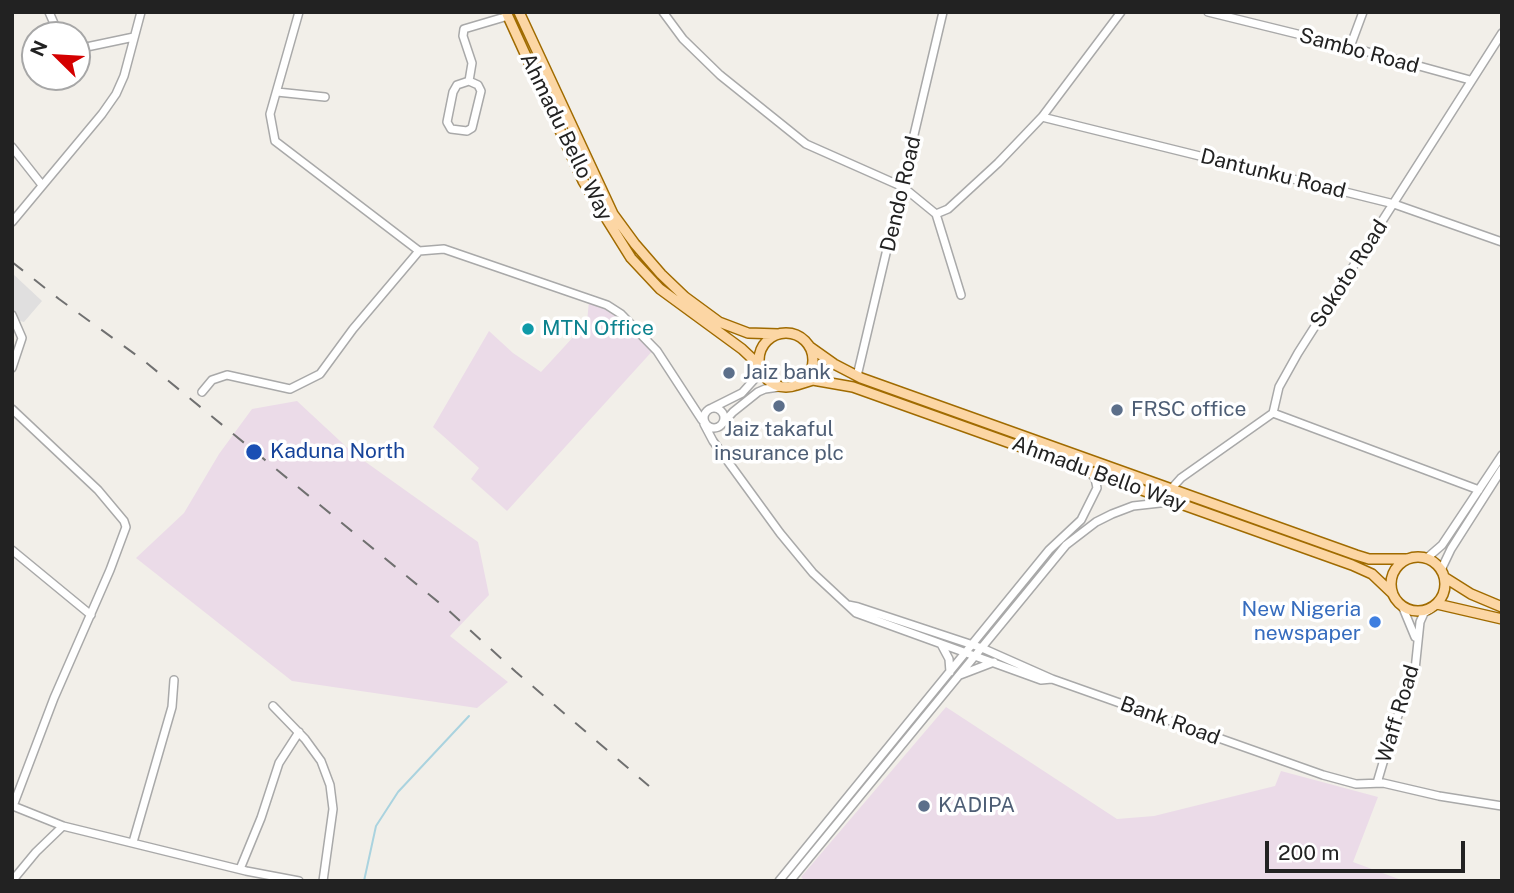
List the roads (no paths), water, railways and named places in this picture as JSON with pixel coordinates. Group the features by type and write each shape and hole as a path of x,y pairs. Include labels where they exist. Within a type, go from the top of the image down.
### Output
{"main road":[{"name":"Ahmadu Bello Way","path":"519,12 613,214 635,244 685,297 719,322 748,333 779,334"},
{"name":"Ahmadu Bello Way","path":"507,14 583,181 631,258 660,289 742,349 760,369"},
{"path":"779,334 794,335 810,347 811,369 808,376 797,385 779,387 767,380 760,369 763,346 779,334"},
{"name":"Ahmadu Bello Way","path":"810,347 857,376 1356,555 1369,559 1406,559"},
{"name":"Ahmadu Bello Way","path":"797,385 813,380 853,387 1363,569 1379,579 1392,593"},
{"path":"1443,573 1445,586 1434,606 1422,612 1403,608 1392,593 1391,577 1394,570 1406,559 1427,558 1471,594 1502,607"},
{"path":"1434,606 1502,619"}],"street":[{"path":"12,222 116,94 124,76 141,12"},
{"path":"202,392 212,380 227,375 290,389 320,374 353,329 419,251 275,141 270,114 299,12"},
{"path":"663,12 683,39 720,75 806,144 903,187 936,214 961,295"},
{"name":"Dendo Road","path":"857,376 943,12"},
{"path":"936,214 948,209 1042,117 1121,12"},
{"name":"Sambo Road","path":"1208,12 1470,80"},
{"path":"1350,47 1363,12"},
{"path":"469,81 472,62 464,29 507,14"},
{"name":"Sokoto Road","path":"1273,413 1279,387 1291,364 1502,33"},
{"path":"91,46 134,37"},
{"path":"469,81 478,85 481,91 472,128 467,131 451,129 447,122 453,92 457,85 469,81"},
{"path":"277,92 325,97"},
{"name":"Dantunku Road","path":"1042,117 1394,204 1502,243"},
{"path":"12,147 43,185"},
{"name":"Bank Road","path":"419,251 444,248 607,305 621,314 657,351 690,400 718,449 813,573 856,613 941,644 982,648 997,659 1041,680 1052,679 1322,775 1356,784 1377,783 1502,806"},
{"path":"12,315 22,338 12,368"},
{"path":"721,425 713,428 703,422 711,408 742,394 760,369"},
{"path":"718,449 715,435 733,412 765,388 779,387"},
{"path":"690,400 701,409 719,409 723,413 721,425"},
{"path":"12,409 98,490 124,521 126,532 54,698 12,806 63,826 299,881"},
{"path":"1172,488 1181,478 1273,413 1479,490"},
{"path":"1427,558 1442,545 1502,454"},
{"path":"779,881 1049,550 1076,526 1086,513 1097,488 1095,478 1082,468"},
{"path":"1443,573 1451,549 1502,469"},
{"path":"790,881 1066,545 1096,522 1133,506 1164,502 1183,504"},
{"path":"12,550 90,615"},
{"name":"Bank Road","path":"848,605 956,640 976,655 997,659"},
{"name":"Waff Road","path":"1377,783 1415,670 1420,622 1424,613 1434,606"},
{"name":"Waff Road","path":"1403,608 1417,645"},
{"path":"956,640 983,630"},
{"path":"960,675 971,673 997,659 993,634"},
{"path":"941,644 949,659 950,671"},
{"path":"133,842 172,707 174,680"},
{"path":"273,706 299,732 321,761 330,785 333,809 323,881"},
{"path":"240,881 279,763 299,732"},
{"path":"12,881 36,852 63,826"}],"waterway":[{"path":"364,881 376,826 398,792 469,716"}],"railway":[{"path":"12,262 143,360 448,610 649,786"}],"place":[{"name":"MTN Office","path":"528,329"},
{"name":"Jaiz bank","path":"729,373"},
{"name":"Jaiz takaful insurance plc","path":"779,406"},
{"name":"FRSC office","path":"1117,410"},
{"name":"Kaduna North","path":"254,452"},
{"name":"New Nigeria newspaper","path":"1375,622"},
{"name":"KADIPA","path":"924,806"}]}
